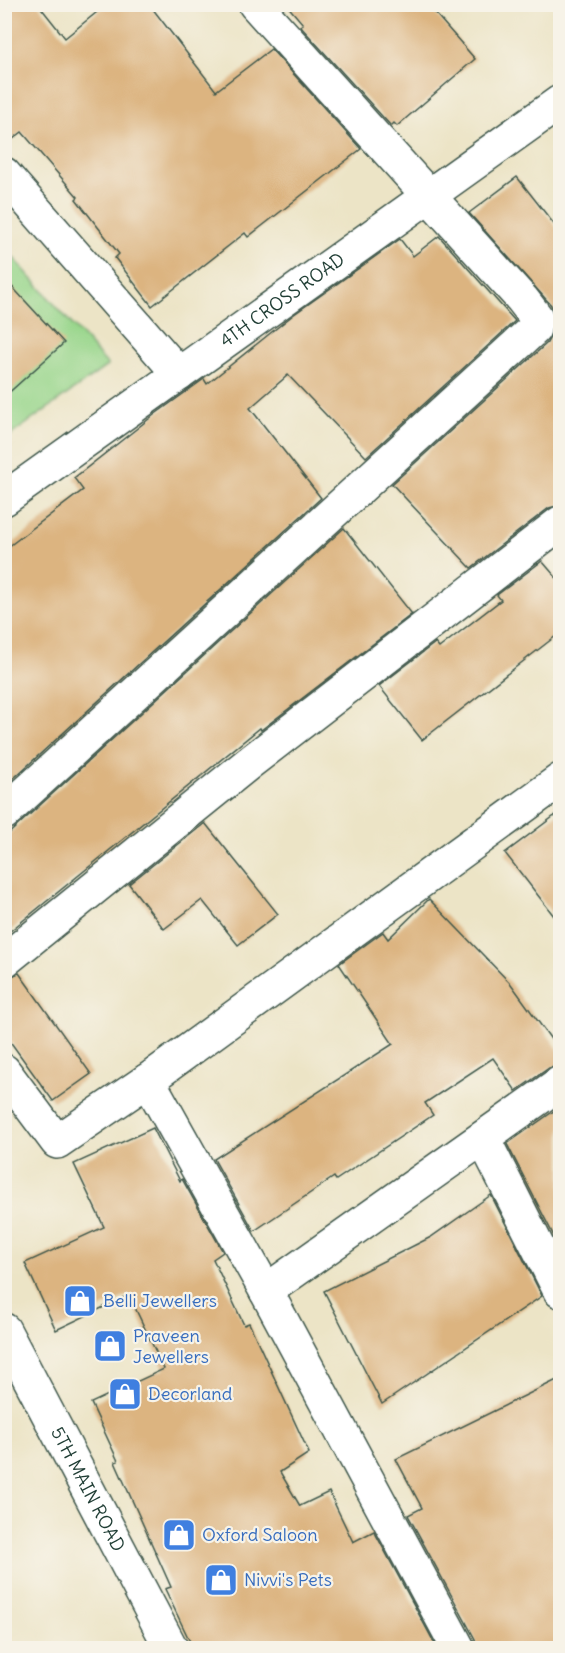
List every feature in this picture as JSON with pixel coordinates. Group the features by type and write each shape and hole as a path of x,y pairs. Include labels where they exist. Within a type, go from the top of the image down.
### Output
{"street":[{"path":"5,811 534,329 536,317 255,4"},
{"name":"4TH CROSS ROAD","path":"4,499 561,102"},
{"path":"4,174 179,374"},
{"path":"4,961 249,763 561,523"},
{"path":"4,1071 57,1142 148,1080 561,780"},
{"path":"148,1080 266,1291 458,1648"},
{"path":"266,1291 561,1083"},
{"path":"483,1138 561,1291"},
{"name":"5TH MAIN ROAD","path":"4,1330 171,1648"}],"green space":[{"path":"4,247 108,365 5,439 4,439"}],"building":[{"path":"4,4 38,4 65,38 107,4 149,4 216,91 271,49 361,149 248,237 245,233 152,306 115,258 119,254 76,199 78,197 22,132 4,146"},
{"path":"286,4 427,4 475,59 397,126 394,123 391,126 300,26 303,24"},
{"path":"517,177 561,233 561,505 549,508 471,568 392,484 547,343 552,333 554,313 551,305 469,213"},
{"path":"439,236 515,321 366,457 288,375 250,408 321,498 4,787 4,550 83,490 74,478 154,415 204,379 207,384 293,315 400,239 413,256"},
{"path":"4,278 64,343 4,397"},
{"path":"344,528 412,614 261,730 260,728 4,936 4,838"},
{"path":"542,561 561,583 561,632 422,740 379,686 435,643 439,648 501,600 497,595"},
{"path":"561,811 561,925 505,853"},
{"path":"205,823 278,914 238,945 202,900 164,929 129,884"},
{"path":"429,899 511,984 561,1053 561,1065 549,1068 516,1091 493,1058 425,1103 433,1115 336,1180 334,1177 254,1231 214,1159 393,1044 339,964 383,932 388,939"},
{"path":"19,973 91,1074 53,1101 4,1033 4,979"},
{"path":"561,1106 561,1250 507,1144"},
{"path":"153,1128 180,1181 182,1179 223,1252 213,1259 244,1325 249,1323 309,1453 280,1472 300,1506 329,1492 353,1542 374,1531 437,1648 193,1648 165,1589 171,1587 91,1403 164,1369 129,1295 56,1330 25,1263 104,1227 74,1164"},
{"path":"491,1195 542,1296 382,1404 324,1291 431,1237"},
{"path":"561,1378 561,1648 477,1648 475,1639 408,1515 422,1508 396,1459"}],"place":[{"name":"Belli Jewellers","path":"80,1301"},
{"name":"Praveen Jewellers","path":"110,1346"},
{"name":"Decorland","path":"125,1394"},
{"name":"Oxford Saloon","path":"179,1535"},
{"name":"Nivvi's Pets","path":"221,1580"}]}
